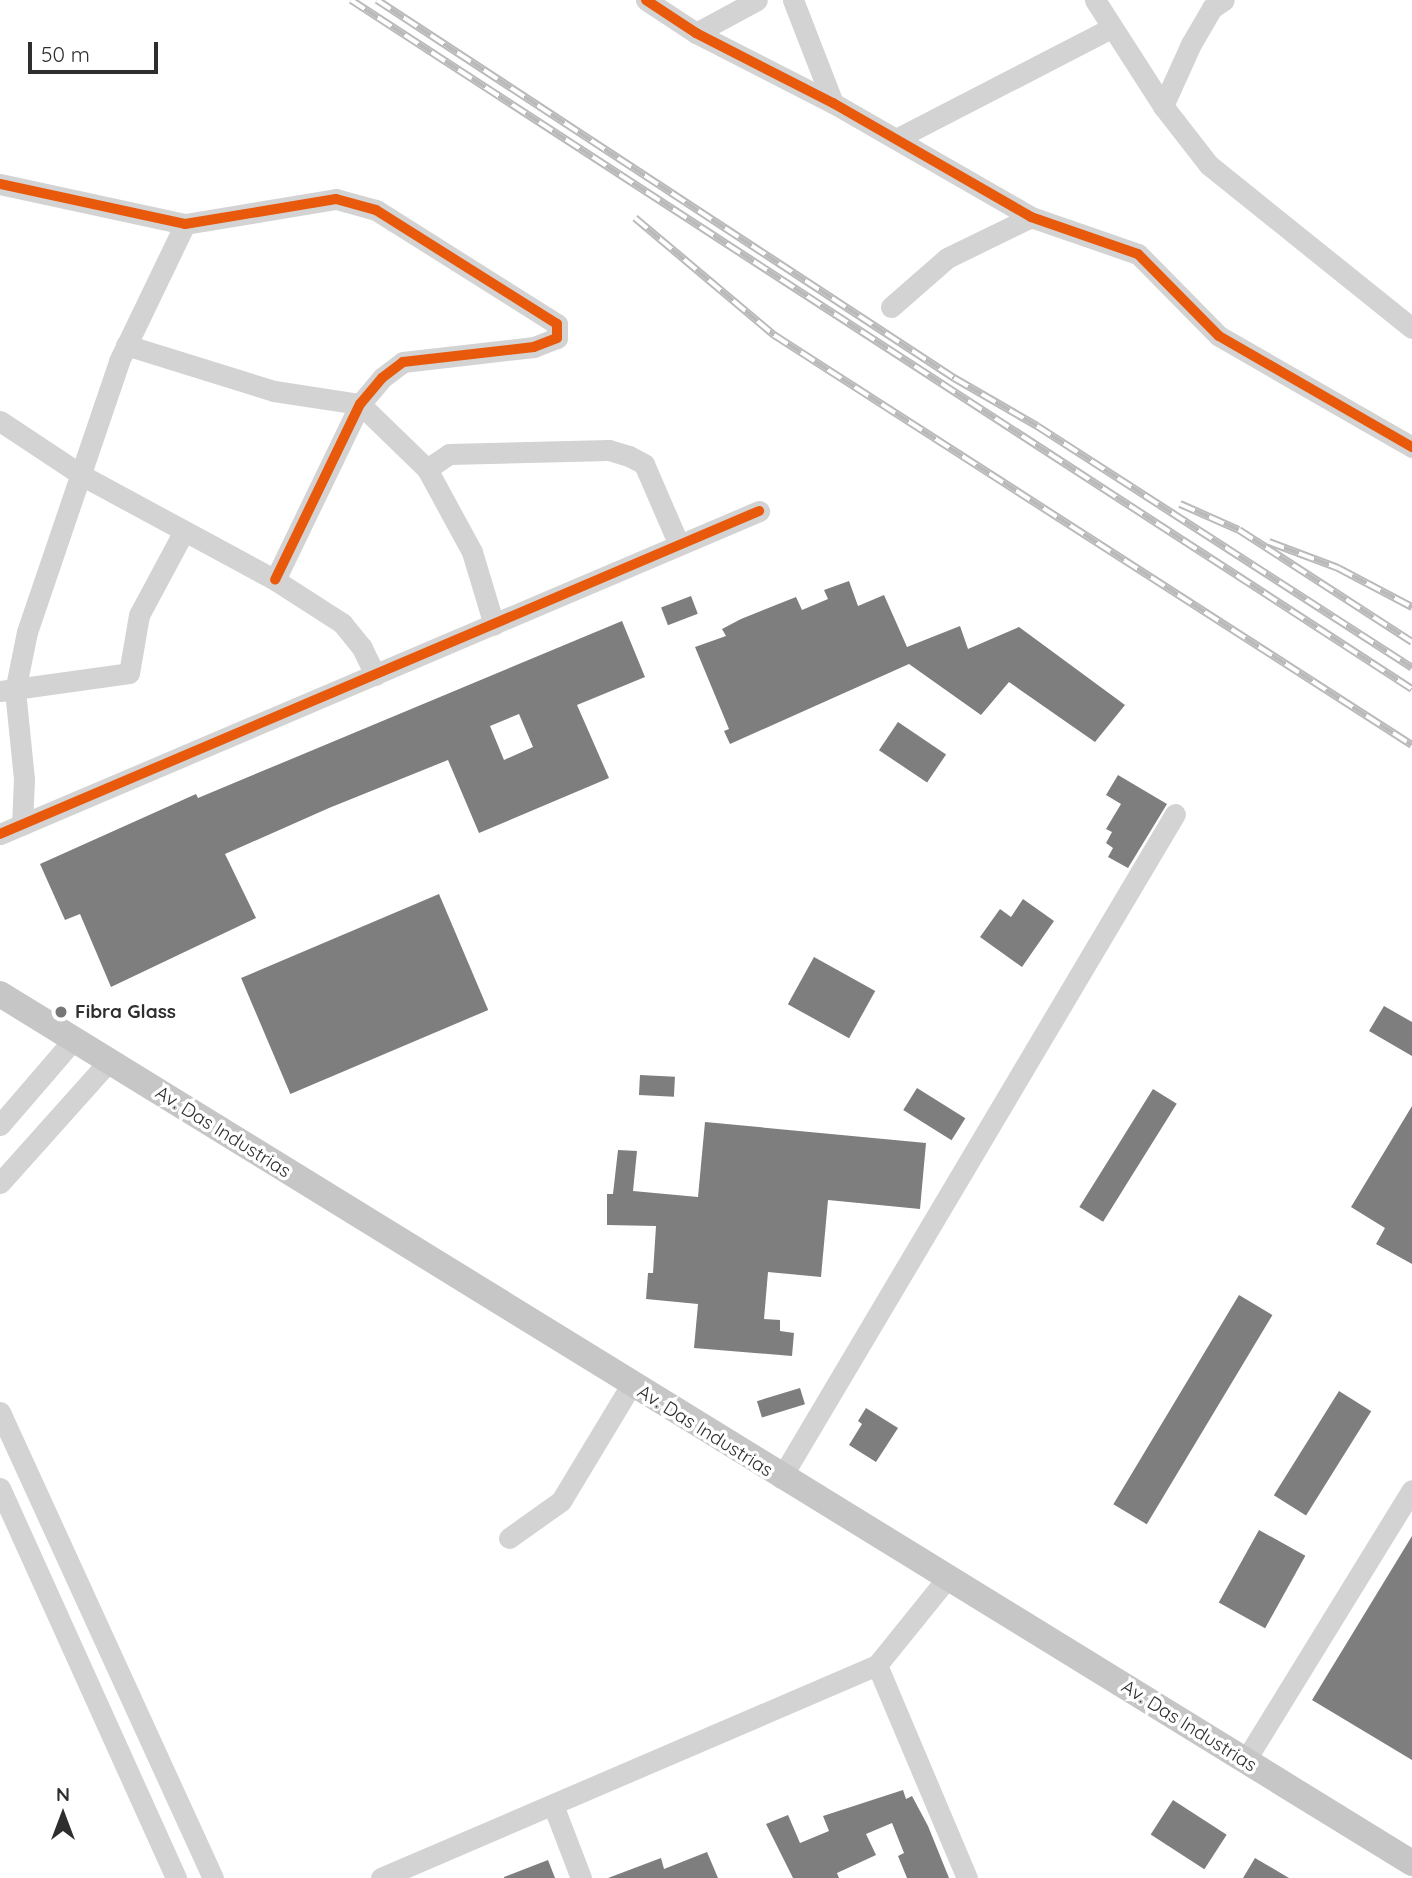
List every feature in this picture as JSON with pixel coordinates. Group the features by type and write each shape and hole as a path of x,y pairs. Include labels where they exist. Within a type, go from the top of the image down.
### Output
{"main road":[{"name":"Av. Das Industrias","path":"0,994 781,1478 948,1577 1412,1863"}],"street":[{"path":"646,0 696,33 833,103 1031,216 1138,254 1219,335 1412,447"},
{"path":"696,33 757,0"},
{"path":"793,0 833,103"},
{"path":"1095,0 1163,107 1209,165 1412,328"},
{"path":"1163,107 1191,44 1212,8 1224,0"},
{"path":"896,139 1111,28"},
{"path":"0,184 185,224 336,199 376,210 557,324 557,338 534,347 402,362 382,378 360,404 275,580"},
{"path":"891,307 947,258 1031,216"},
{"path":"22,825 23,779 8,691 126,345 185,224"},
{"path":"126,345 274,391 360,404 426,469 472,552 494,625"},
{"path":"1,426 83,476 275,580 342,623 362,648 375,675"},
{"path":"426,469 449,454 619,453 644,464 679,545"},
{"path":"0,834 759,511"},
{"path":"8,691 129,673 139,615 184,531"},
{"path":"781,1478 1175,814"},
{"path":"0,1125 74,1039"},
{"path":"0,1183 109,1061"},
{"path":"509,1538 561,1501 631,1385"},
{"path":"0,1412 213,1878"},
{"path":"0,1488 176,1878"},
{"path":"1245,1760 1412,1490"},
{"path":"381,1878 877,1665 948,1577"},
{"path":"877,1665 967,1878"},
{"path":"553,1805 581,1878"}],"building":[{"path":"849,581 858,606 884,595 907,647 960,626 968,649 1019,627 1125,705 1095,742 1009,682 981,715 909,664 730,744 724,731 729,729 695,647 726,636 722,629 741,619 796,597 802,610 828,599 824,590"},
{"path":"691,596 698,614 668,625 661,607"},
{"path":"622,621 645,677 577,705 609,778 479,833 448,760 329,808 225,854 256,918 111,987 80,914 65,920 40,864 196,794 198,798","holes":["519,714 533,747 504,760 490,726"]},
{"path":"898,722 946,754 927,783 879,750"},
{"path":"1118,775 1167,804 1128,868 1108,857 1113,848 1106,843 1112,832 1106,829 1121,804 1106,795"},
{"path":"439,894 488,1010 290,1094 241,978"},
{"path":"1023,899 1054,921 1022,967 980,937 1000,909 1011,917"},
{"path":"814,957 875,991 849,1038 788,1004"},
{"path":"1384,1006 1412,1022 1412,1056 1369,1031"},
{"path":"640,1075 675,1077 674,1097 639,1095"},
{"path":"917,1088 965,1118 952,1140 903,1110"},
{"path":"1153,1089 1177,1104 1103,1222 1079,1207"},
{"path":"1412,1106 1412,1264 1376,1244 1385,1228 1351,1207"},
{"path":"705,1122 926,1143 920,1209 828,1200 821,1277 768,1272 764,1319 780,1320 780,1331 794,1333 792,1356 694,1348 698,1304 646,1299 648,1273 653,1273 656,1226 607,1225 607,1194 613,1194 618,1150 637,1151 633,1191 698,1197"},
{"path":"1239,1295 1272,1315 1147,1524 1113,1504"},
{"path":"800,1388 805,1404 762,1417 757,1401"},
{"path":"1339,1391 1371,1411 1306,1515 1274,1495"},
{"path":"866,1408 898,1428 876,1462 849,1445 862,1424 858,1421"},
{"path":"1259,1530 1305,1556 1265,1628 1219,1603"},
{"path":"1412,1536 1412,1760 1312,1700"},
{"path":"903,1790 906,1799 912,1796 928,1826 949,1878 907,1878 898,1856 904,1853 892,1823 866,1834 876,1855 837,1873 839,1878 793,1878 766,1824 788,1815 800,1843 829,1831 823,1816"},
{"path":"1173,1800 1227,1835 1204,1869 1151,1834"},
{"path":"707,1852 718,1878 608,1878 661,1858 664,1869"},
{"path":"1255,1858 1289,1878 1243,1878"},
{"path":"548,1860 555,1878 504,1878 504,1877"}],"railway":[{"path":"351,0 1412,689"},
{"path":"377,0 954,378 1037,426 1412,668"},
{"path":"635,218 774,335 1412,745"},
{"path":"1180,504 1239,530 1412,642"},
{"path":"1269,542 1338,568 1412,607"}],"cycle path":[{"path":"646,0 696,33 833,103 1031,217 1138,254 1219,336 1412,447"},
{"path":"0,184 185,224 336,199 376,210 557,324 557,338 534,347 403,362 382,378 360,404 275,580"},
{"path":"0,834 759,511"}],"place":[{"name":"Fibra Glass","path":"61,1012"}]}
